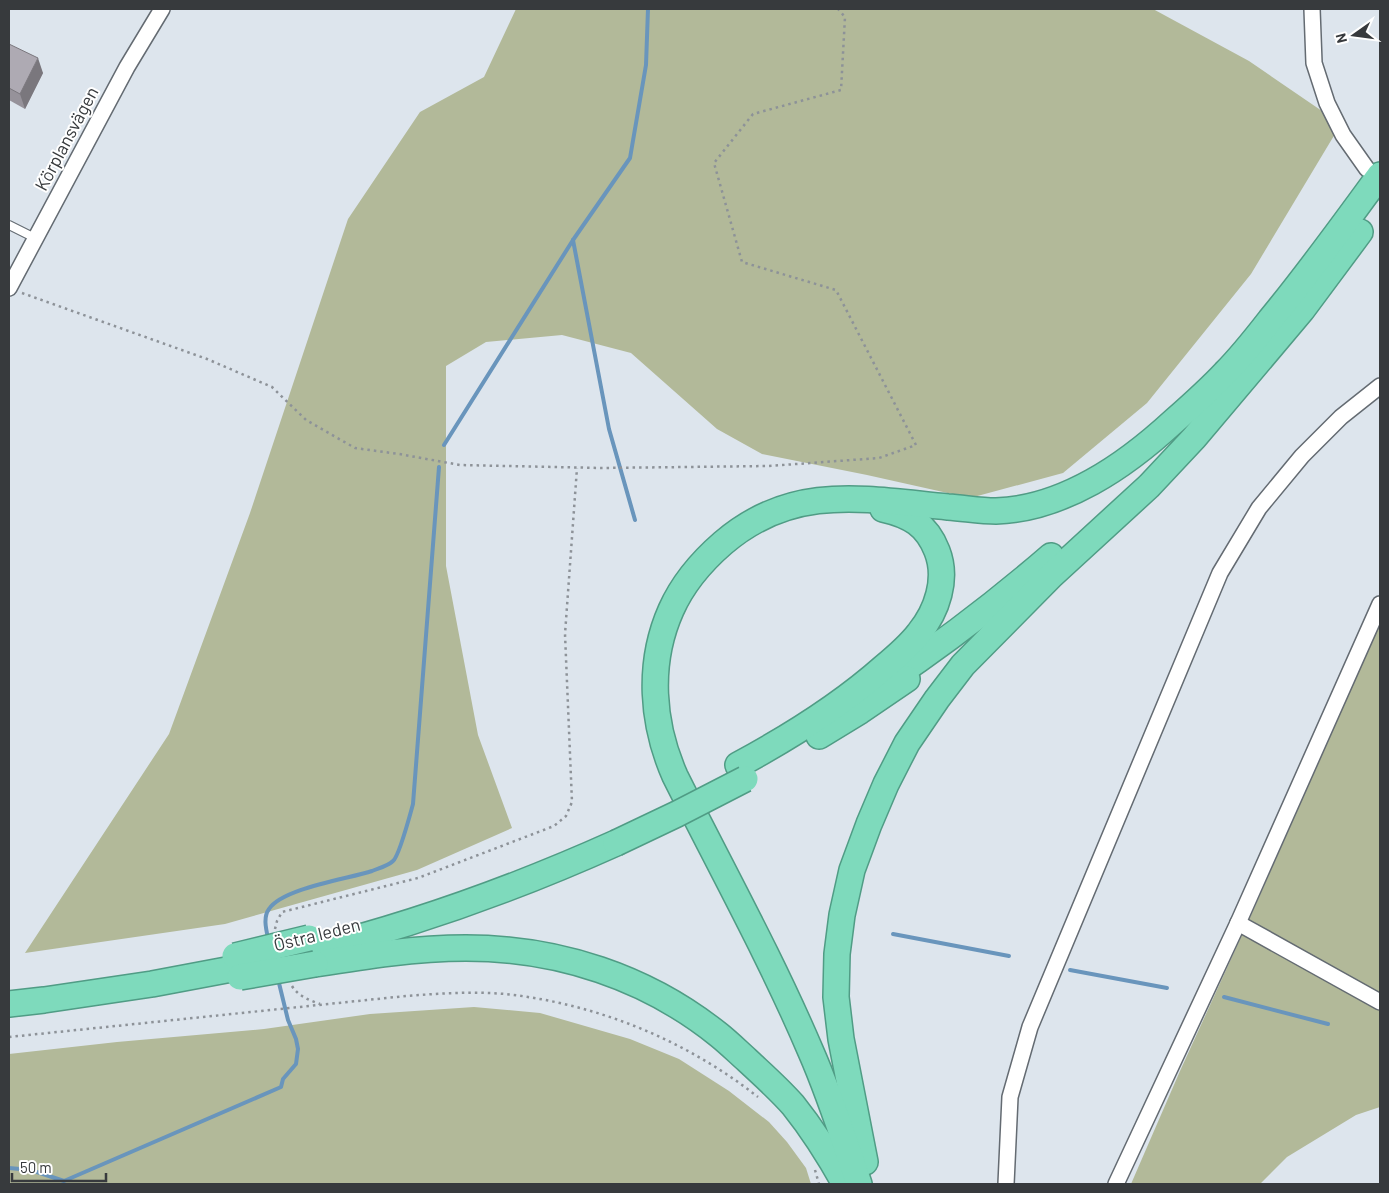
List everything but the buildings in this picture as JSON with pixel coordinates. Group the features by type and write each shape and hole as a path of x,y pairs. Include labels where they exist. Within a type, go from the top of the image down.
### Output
{"highway":[{"path":"312,951 442,912 513,886 566,866 615,838 655,825 822,724 921,659 978,616 1057,551 1136,479 1216,394 1274,326 1344,236 1376,175"},
{"path":"859,1184 812,1053 776,976 675,776 662,743 655,684 657,654 667,620 678,595 693,572 733,534 777,510 798,503 822,499 870,499 996,511 1021,508 1051,501 1106,474 1158,436 1226,372 1299,285 1376,175"},
{"path":"868,1184 841,1039 836,997 842,915 852,870 886,784 912,736 963,665 1052,575 1149,486 1194,438 1302,310 1380,204"},
{"path":"742,771 804,745 860,711 907,680 1000,610 1122,503 1218,408"},
{"path":"742,771 840,702 879,671 919,633 934,607 940,591 942,575 941,561 936,548 930,536 919,523 885,509 834,506 798,512 776,519 752,531 715,559 685,599 675,619 663,673 662,695 665,716 669,738 676,759 798,1005 835,1093 868,1184"},
{"path":"312,951 381,954 416,950 467,948 504,950 544,955 581,963 633,982 684,1010 719,1035 773,1084 793,1106 818,1139 845,1184"},
{"name":"Östra leden","path":"9,1004 152,984 312,951"},
{"name":"Östra leden","path":"9,990 113,978 174,968 237,967"}],"street":[{"name":"Körplansvägen","path":"9,288 127,67 162,9"},
{"path":"1312,9 1314,63 1327,103 1343,135 1376,175"},
{"path":"1006,1184 1010,1097 1030,1027 1220,573 1259,508 1302,456 1341,417 1380,386"},
{"path":"1116,1184 1238,924 1380,604"},
{"path":"1238,924 1380,1002"}],"lane":[{"path":"9,225 36,238"}],"path":[{"path":"9,288 207,359 272,387 306,420 355,448 460,465 577,468 769,466 879,458 916,444 836,290 742,262 714,162 753,114 841,90 845,17 838,9"},
{"path":"275,930 276,921 282,912 418,878 554,826 566,816 572,802 565,634 577,468"},
{"path":"290,984 294,990 307,999 322,1004"},
{"path":"9,1037 442,993 492,993 528,997 609,1016 648,1031 688,1050 734,1078 759,1098"}],"green space":[{"path":"516,9 1153,9 1249,61 1341,124 1251,274 1147,403 1063,473 970,498 762,454 717,429 631,353 562,335 486,342 446,366 446,566 478,735 512,828 417,870 225,924 25,953 169,734 250,513 348,219 420,112 484,77"},
{"path":"1380,624 1380,1107 1356,1115 1287,1157 1260,1184 1131,1184 1180,1071"},
{"path":"474,1007 540,1013 630,1039 679,1059 729,1091 769,1122 806,1168 811,1184 9,1184 9,1054 264,1029 370,1014"}],"waterway":[{"path":"444,445 573,240 630,158 646,65 648,9"},
{"path":"573,240 609,429 635,520"},
{"path":"268,938 266,916 269,909 276,902 301,890 386,866 393,861 401,844 413,804 439,467"},
{"path":"893,934 1009,956"},
{"path":"1070,970 1167,988"},
{"path":"9,1168 31,1170 64,1181 281,1087 283,1079 296,1064 298,1049 288,1020 278,979"},
{"path":"1224,997 1328,1024"}]}
